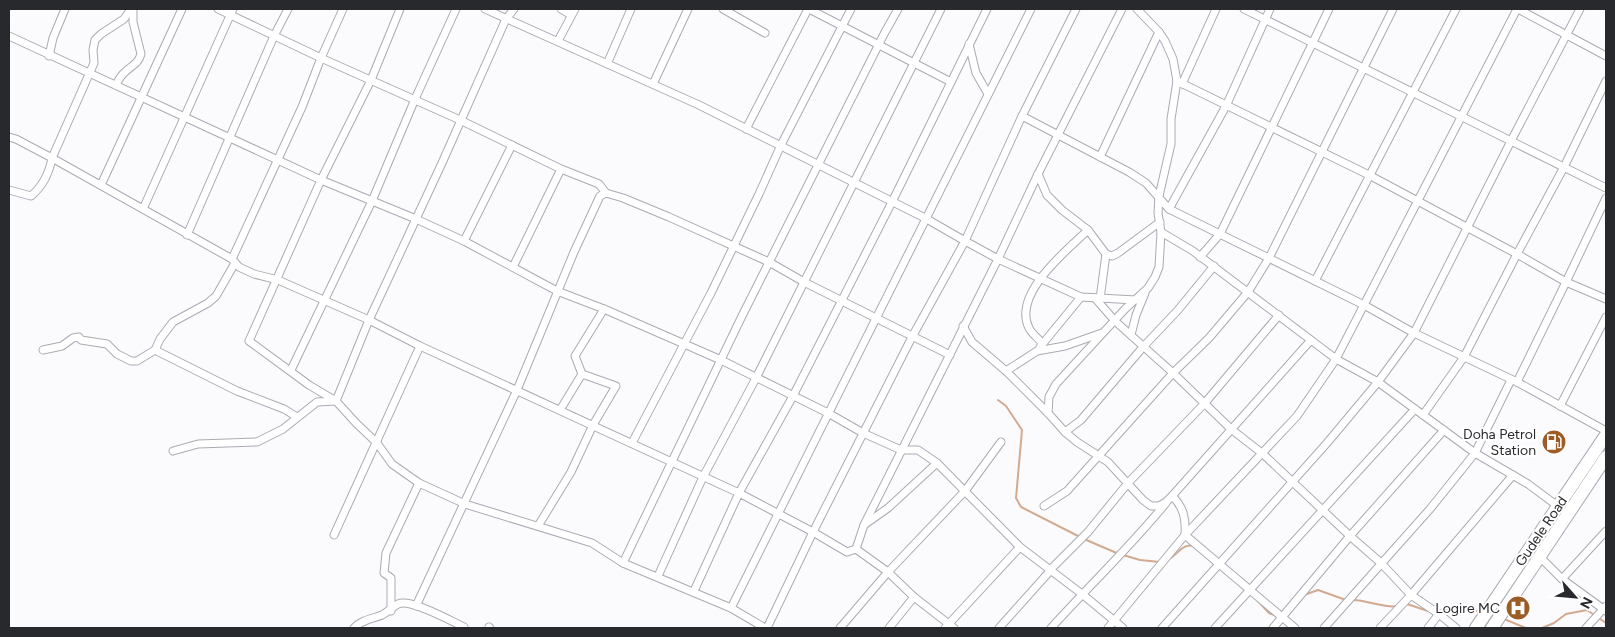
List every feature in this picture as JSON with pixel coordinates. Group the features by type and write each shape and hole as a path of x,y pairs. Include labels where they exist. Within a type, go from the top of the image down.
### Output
{"highway":[{"name":"Gudele Road","path":"1476,628 1606,433"},
{"name":"Gudele Road","path":"1492,628 1605,461"}],"street":[{"path":"49,56 53,38 65,9"},
{"path":"9,190 31,196 40,188 50,171 52,158 94,63 93,50 95,40 124,19 132,9"},
{"path":"116,85 124,73 139,60 141,54 133,22 132,9"},
{"path":"101,185 140,96 182,9"},
{"path":"218,9 232,12 274,36 460,120 561,169 599,184 606,193 669,217 769,262 804,282 950,355"},
{"path":"187,235 274,36 288,9"},
{"path":"43,350 62,346 73,338 78,338 107,344 117,354 131,361 137,361 155,350 160,339 173,322 208,303 216,296 302,107 343,9"},
{"path":"400,9 371,80 321,180 278,280 249,341 316,390 336,401 377,443 392,464 419,483 465,504 592,543 623,563 694,591 766,628 912,337 965,242 1022,116 1076,9"},
{"path":"291,370 372,201 456,9"},
{"path":"484,9 653,84 781,145 925,218 998,259 1081,297 1136,300"},
{"path":"336,401 369,320 506,19 514,9"},
{"path":"558,41 573,12 561,9"},
{"path":"607,64 630,9"},
{"path":"653,84 688,9"},
{"path":"722,9 765,33"},
{"path":"746,129 808,9 951,82"},
{"path":"632,443 685,344 734,246 781,145 843,28 851,9"},
{"path":"623,563 769,262 898,9"},
{"path":"658,576 703,477 756,378 941,9"},
{"path":"694,591 739,493 793,396 892,202 987,9"},
{"path":"730,608 1031,9"},
{"path":"856,549 864,525 1122,9"},
{"path":"1137,9 1159,32 1173,59 1180,83 1369,175 1566,282 1606,299"},
{"path":"1145,17 1149,9"},
{"path":"1048,413 1049,397 1056,384 1148,288 1156,277 1159,267 1161,232 1158,213 1159,196 1171,144 1171,119 1180,83 1216,9"},
{"path":"1244,9 1606,188"},
{"path":"1169,209 1226,106 1270,9"},
{"path":"1200,257 1220,234 1330,9"},
{"path":"1044,506 1067,491 1173,373 1209,338 1248,292 1269,258 1393,9"},
{"path":"1314,281 1456,9"},
{"path":"1108,628 1185,535 1297,416 1336,359 1517,9 1606,56"},
{"path":"1162,628 1378,382 1414,333 1580,9"},
{"path":"142,209 232,12"},
{"path":"1100,156 1159,32"},
{"path":"9,36 321,180 464,241 557,291 604,309 721,360 828,413 863,433 901,450 918,450 937,463 1020,547 1123,628"},
{"path":"969,44 976,73 988,94"},
{"path":"1423,415 1464,357 1564,167 1606,81"},
{"path":"1022,116 1100,156 1146,183 1169,209 1364,306 1414,333 1514,381 1606,433"},
{"path":"9,137 101,185 233,261 239,267 254,274 278,280 369,320 420,346 594,425 739,493 848,552 856,549"},
{"path":"464,241 512,145"},
{"path":"513,267 561,169"},
{"path":"1038,174 1047,195 1062,210 1088,230 1106,254 1112,256 1118,253 1160,222"},
{"path":"416,606 517,390 557,291 598,200 600,196 606,193"},
{"path":"1324,628 1430,510 1475,453 1566,282 1606,198"},
{"path":"1042,343 1030,330 1026,320 1026,307 1040,278 1088,230"},
{"path":"1161,232 1214,266 1336,359 1378,382 1475,453 1528,484 1570,514"},
{"path":"1106,254 1098,299 1115,321 1173,373 1204,404 1263,454 1321,510 1381,563 1411,595 1456,628"},
{"path":"1065,432 1081,420 1143,347 1178,310 1214,266"},
{"path":"1132,335 1136,315 1148,288"},
{"path":"1037,351 1081,297"},
{"path":"538,526 571,472 616,386 582,374 575,356 604,309"},
{"path":"998,628 1050,570 1088,532 1128,483 1204,404 1279,315"},
{"path":"1560,406 1606,317"},
{"path":"963,326 972,342 1006,371 1065,432 1108,462 1143,500 1151,506 1159,506 1166,502"},
{"path":"1006,371 1037,351 1065,346 1104,332"},
{"path":"1052,628 1150,523 1166,502 1311,340"},
{"path":"334,535 420,346"},
{"path":"155,350 237,391 284,409 297,417"},
{"path":"560,410 582,374"},
{"path":"173,451 198,444 257,442 283,429 317,402 336,401"},
{"path":"1215,628 1415,409"},
{"path":"1273,628 1350,536 1444,430"},
{"path":"840,628 888,572 965,491 1001,442"},
{"path":"864,525 888,508 937,463"},
{"path":"1380,628 1411,595 1513,475"},
{"path":"390,611 392,588 391,578 384,573 386,553 419,483"},
{"path":"1172,496 1178,502 1183,512 1186,521 1185,535"},
{"path":"1562,579 1606,531"},
{"path":"1185,535 1295,628"},
{"path":"856,549 888,572 949,627 1020,547"},
{"path":"1540,556 1562,579 1605,609 1586,628"},
{"path":"889,628 914,597"},
{"path":"354,628 358,623 390,611 397,604 404,602 464,627"},
{"path":"1428,628 1439,614"}],"waterway":[{"path":"998,400 1006,406 1022,430 1016,498 1021,507 1080,537"},
{"path":"1084,539 1119,554"},
{"path":"1169,559 1184,547 1194,546"},
{"path":"1123,555 1140,560 1160,562"},
{"path":"1304,595 1318,590 1346,600"},
{"path":"1353,600 1393,607 1397,606"},
{"path":"1258,601 1269,613 1277,616"},
{"path":"1407,604 1428,611"},
{"path":"1438,611 1461,608 1480,612"},
{"path":"1542,628 1554,623 1566,614 1587,610 1606,623"},
{"path":"1504,619 1526,628"}],"place":[{"name":"Doha Petrol Station","path":"1554,442"},
{"name":"Logire MC","path":"1518,608"}]}
